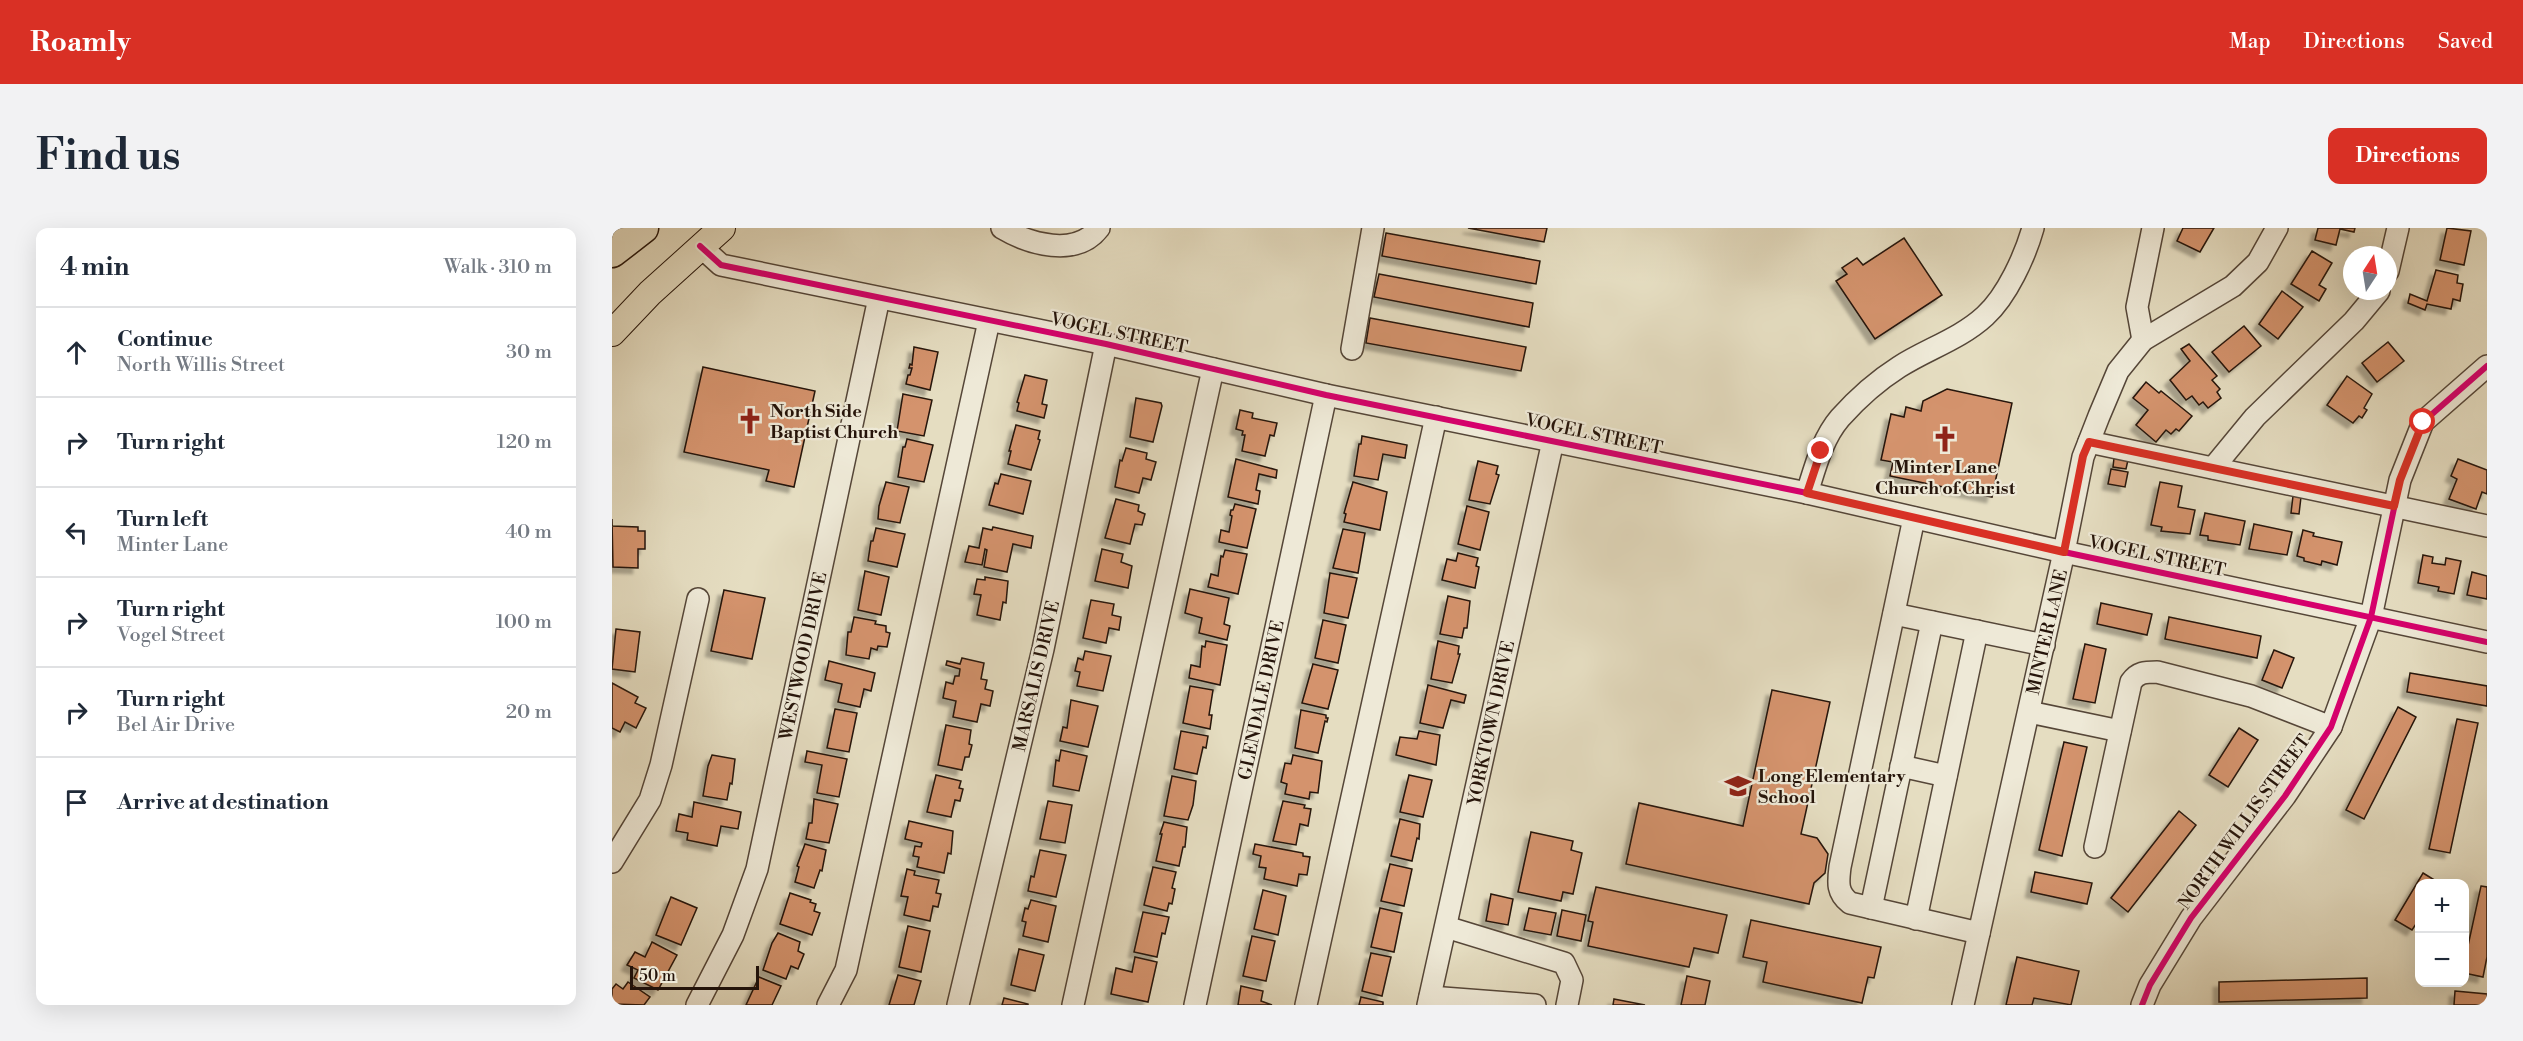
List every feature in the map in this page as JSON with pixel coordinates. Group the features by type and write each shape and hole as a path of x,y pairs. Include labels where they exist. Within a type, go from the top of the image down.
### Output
{"highway":[{"path":"612,251 633,228"},
{"path":"612,251 643,228"}],"main road":[{"path":"612,333 650,292 722,228"}],"street":[{"path":"1002,228 1035,244 1070,245 1094,234 1099,228"},
{"path":"1352,349 1373,228"},
{"path":"1807,493 1821,451 1839,420 1869,389 1899,367 1965,333 1987,315 2017,268 2027,249 2033,228"},
{"path":"2143,340 2137,307 2152,228"},
{"name":"MINTER LANE","path":"1963,1005 2044,645 2083,456 2118,371 2143,340 2233,286 2258,262 2277,228"},
{"path":"2394,246 2398,228"},
{"name":"VOGEL STREET","path":"700,246 722,265 1106,344 1326,395 1807,493 2064,552 2487,642"},
{"name":"WESTWOOD DRIVE","path":"697,1005 733,935 757,870 879,298"},
{"path":"2213,468 2255,417 2354,321 2372,300"},
{"path":"828,1005 846,970 989,321"},
{"name":"MARSALIS DRIVE","path":"958,1005 1043,649 1106,344"},
{"name":"NORTH WILLIS STREET","path":"2142,1005 2150,984 2191,918 2285,796 2331,727 2371,617 2400,480 2423,422 2487,366"},
{"path":"1073,1005 1213,369"},
{"name":"GLENDALE DRIVE","path":"1196,1005 1326,395"},
{"path":"1306,1005 1436,417"},
{"name":"YORKTOWN DRIVE","path":"1429,1001 1553,441"},
{"path":"2089,442 2487,526"},
{"path":"1914,518 1838,885 1841,896 1850,903 1979,933"},
{"path":"612,862 650,800 661,765 698,599"},
{"path":"1894,614 2044,645"},
{"path":"1871,908 1932,622"},
{"path":"1916,919 1977,631"},
{"path":"2095,847 2131,682 2136,675 2144,672 2157,672 2251,696 2331,727"},
{"path":"2029,712 2120,731"},
{"path":"1901,766 1946,776"},
{"path":"1446,927 1564,963 1572,980 1567,1005"},
{"path":"1429,1001 1535,1005"}],"building":[{"path":"1468,228 1547,228 1544,242"},
{"path":"2183,228 2214,228 2200,252 2177,241"},
{"path":"2318,228 2355,228 2354,232 2340,229 2336,245 2315,240"},
{"path":"2447,228 2471,231 2464,265 2440,260"},
{"path":"1386,233 1540,261 1536,284 1382,256"},
{"path":"1904,238 1942,295 1875,339 1836,281 1847,274 1842,268 1857,258 1863,265"},
{"path":"2312,251 2332,263 2319,285 2326,289 2319,301 2291,284"},
{"path":"2436,270 2458,275 2457,283 2463,284 2460,301 2453,299 2451,309 2427,304 2425,310 2408,303 2410,294 2427,301"},
{"path":"1379,274 1533,303 1529,327 1374,297"},
{"path":"2282,291 2303,307 2278,339 2259,324"},
{"path":"1370,318 1526,347 1521,371 1366,343"},
{"path":"2244,326 2261,346 2229,372 2212,352"},
{"path":"2388,342 2404,361 2377,382 2362,363"},
{"path":"2189,344 2217,376 2212,380 2220,389 2217,392 2221,398 2208,408 2203,402 2199,405 2192,396 2186,400 2170,380 2190,361 2181,349"},
{"path":"914,347 938,352 930,390 906,384 912,368 909,368 910,364 912,365"},
{"name":"North Side Baptist Church","path":"703,367 815,391 794,487 766,481 769,470 684,452"},
{"path":"1025,375 1047,380 1042,404 1047,405 1044,418 1017,411 1019,403 1017,402"},
{"path":"2347,376 2372,394 2364,408 2367,410 2362,418 2359,416 2353,423 2327,405"},
{"path":"2146,382 2192,416 2179,431 2176,429 2171,434 2166,430 2156,442 2136,425 2148,410 2133,398"},
{"name":"Minter Lane Church of Christ","path":"1947,389 2012,403 1992,497 1890,476 1893,462 1881,460 1891,414 1904,417 1906,407 1921,411 1923,401"},
{"path":"903,394 932,400 924,436 897,431"},
{"path":"1136,398 1161,403 1153,442 1130,437"},
{"path":"1240,410 1253,413 1252,418 1277,423 1274,436 1270,435 1265,456 1242,451 1245,435 1242,435 1243,431 1236,429"},
{"path":"1016,425 1040,431 1038,439 1040,440 1031,470 1008,464"},
{"path":"1362,436 1407,445 1405,458 1383,454 1378,480 1354,476"},
{"path":"907,439 933,445 924,482 898,477 903,447"},
{"path":"1126,448 1147,453 1146,459 1156,462 1151,480 1143,478 1139,493 1115,487 1120,460 1122,461"},
{"path":"2114,458 2128,460 2126,469 2113,467"},
{"path":"1236,459 1277,470 1276,478 1259,474 1256,490 1260,491 1258,504 1228,497"},
{"path":"2458,459 2487,470 2487,494 2482,492 2476,509 2449,499 2457,479 2451,476"},
{"path":"1478,461 1498,466 1496,474 1499,475 1490,504 1469,500"},
{"path":"2111,469 2128,472 2125,487 2108,484"},
{"path":"1001,474 1031,481 1023,514 989,505 995,483 998,484"},
{"path":"886,482 909,487 900,523 878,519"},
{"path":"1353,482 1387,492 1380,530 1344,522 1346,514 1344,513"},
{"path":"2160,482 2182,486 2178,507 2195,510 2190,534 2161,531 2162,527 2151,525"},
{"path":"2293,496 2301,497 2299,514 2291,513"},
{"path":"1116,499 1139,505 1138,511 1145,514 1142,525 1135,524 1130,544 1105,538"},
{"path":"1235,504 1256,509 1247,548 1219,542 1221,530 1229,532 1231,510"},
{"path":"1467,506 1489,512 1480,550 1458,544"},
{"path":"2205,513 2245,521 2240,545 2208,540 2208,536 2200,535"},
{"path":"2254,524 2292,532 2287,555 2249,549"},
{"path":"612,526 638,527 638,531 645,531 645,549 638,549 638,568 613,567"},
{"path":"993,527 1033,536 1031,548 1013,544 1007,572 984,567 987,550 985,549 982,565 965,562 969,546 979,548 983,528 992,530"},
{"path":"876,528 905,534 897,567 868,561"},
{"path":"1343,529 1365,533 1358,573 1333,568"},
{"path":"2303,530 2314,533 2313,536 2342,542 2337,565 2322,561 2321,565 2304,561 2304,558 2297,556"},
{"path":"1102,549 1123,554 1121,562 1132,566 1128,588 1095,581"},
{"path":"1225,550 1247,554 1238,594 1208,587 1211,574 1218,576 1221,556 1223,557"},
{"path":"1458,553 1478,558 1476,566 1479,567 1475,588 1442,580 1447,559 1456,561"},
{"path":"2423,555 2433,557 2432,563 2445,565 2446,558 2461,561 2454,594 2438,591 2439,587 2418,583"},
{"path":"865,571 889,577 881,615 858,610"},
{"path":"2472,572 2487,576 2487,599 2467,595"},
{"path":"1330,573 1357,578 1348,618 1324,613"},
{"path":"985,577 1008,581 1006,603 1003,602 1000,620 977,615 981,595 974,594 977,579 985,580"},
{"path":"1190,589 1229,598 1224,624 1230,626 1227,640 1199,633 1202,618 1185,613"},
{"path":"724,590 765,598 752,659 711,651"},
{"path":"1448,596 1470,601 1467,628 1464,628 1462,638 1440,634"},
{"path":"1091,600 1114,604 1112,615 1121,617 1119,630 1109,628 1106,643 1083,638"},
{"path":"2101,603 2152,614 2147,635 2097,624"},
{"path":"854,617 876,621 875,624 886,626 886,632 890,633 887,647 878,646 877,650 871,648 869,659 846,655 848,632 851,632"},
{"path":"2169,617 2261,636 2257,658 2165,639"},
{"path":"1323,620 1346,625 1338,663 1315,658"},
{"path":"616,629 640,632 635,672 612,669"},
{"path":"1206,641 1227,645 1220,685 1189,678 1191,665 1200,667 1202,646 1205,647"},
{"path":"1438,641 1459,646 1458,654 1460,654 1452,683 1431,679"},
{"path":"2085,644 2106,649 2095,703 2073,699"},
{"path":"2274,650 2294,658 2282,688 2262,680"},
{"path":"1085,651 1111,656 1103,691 1077,686 1080,672 1075,671 1078,658 1083,660"},
{"path":"962,658 984,663 981,679 987,680 985,689 993,691 990,706 981,704 977,722 953,717 956,701 943,698 946,682 953,684 955,676 959,676 960,669 946,665 947,661 960,664"},
{"path":"829,661 875,673 871,691 864,689 860,707 838,702 842,684 825,680"},
{"path":"1313,664 1338,670 1328,709 1302,703"},
{"path":"2410,673 2487,686 2487,706 2407,692"},
{"path":"612,683 638,697 635,703 646,708 636,728 625,722 620,732 612,728"},
{"path":"1428,685 1466,695 1464,703 1451,700 1443,728 1420,723"},
{"path":"1190,686 1213,690 1209,715 1212,715 1210,729 1183,723"},
{"path":"1772,690 1830,702 1801,834 1817,838 1828,854 1825,873 1814,883 1809,904 1626,864 1639,803 1743,826"},
{"path":"1071,700 1098,706 1088,747 1060,741 1063,727 1067,728"},
{"path":"2398,707 2416,717 2364,819 2346,810"},
{"path":"835,709 857,713 849,752 827,748"},
{"path":"1301,710 1326,715 1328,718 1327,722 1325,721 1318,753 1295,748"},
{"path":"2457,719 2478,723 2450,853 2429,849"},
{"path":"946,725 971,730 969,744 972,745 969,757 965,757 962,770 938,765"},
{"path":"2239,728 2258,740 2228,787 2209,775"},
{"path":"1181,731 1208,736 1197,774 1174,769"},
{"path":"1419,731 1440,735 1436,765 1396,755 1400,737 1417,739"},
{"path":"2064,742 2087,747 2062,856 2039,850"},
{"path":"1061,750 1087,756 1079,791 1053,786 1056,760 1059,761"},
{"path":"807,751 847,759 839,797 817,793 822,765 805,762"},
{"path":"712,755 735,759 732,784 730,783 727,800 703,796"},
{"path":"1293,755 1322,761 1318,793 1310,792 1309,799 1285,794 1287,784 1281,782 1285,763 1291,764"},
{"path":"936,775 961,781 959,788 963,789 960,801 955,800 951,817 927,812"},
{"path":"1409,775 1432,780 1423,817 1400,812"},
{"path":"1172,776 1196,781 1193,805 1188,820 1164,816"},
{"path":"814,799 838,804 829,843 806,839 809,823 812,823"},
{"path":"1048,801 1072,805 1065,843 1040,839"},
{"path":"1283,801 1305,805 1304,808 1311,809 1308,826 1300,824 1296,845 1273,841"},
{"path":"694,802 741,812 738,829 721,826 717,846 687,840 688,833 676,831 679,814 692,817"},
{"path":"2179,811 2196,825 2128,912 2111,898"},
{"path":"1400,819 1420,824 1419,839 1417,838 1412,861 1391,856"},
{"path":"909,821 953,831 951,854 948,853 944,873 917,867 919,857 913,856 915,846 921,847 922,843 905,839"},
{"path":"1164,822 1187,827 1185,847 1183,847 1179,866 1156,861"},
{"path":"1531,832 1573,841 1571,850 1582,853 1573,894 1563,892 1561,901 1518,892"},
{"path":"805,844 826,850 822,871 820,870 814,888 795,882 799,867 797,866"},
{"path":"1255,844 1303,853 1303,856 1310,857 1307,875 1299,874 1297,886 1264,879 1266,868 1259,867 1261,856 1253,854"},
{"path":"1040,850 1066,855 1056,897 1028,891 1031,876 1034,877"},
{"path":"1390,864 1412,869 1404,906 1381,901"},
{"path":"1153,867 1176,872 1172,888 1175,889 1172,904 1169,903 1167,911 1144,905"},
{"path":"907,869 915,871 914,875 939,880 936,893 941,894 938,907 933,906 930,921 904,915 908,897 901,896"},
{"path":"2035,872 2092,883 2087,904 2031,892"},
{"path":"2423,873 2433,879 2419,879"},
{"path":"2415,886 2415,926 2412,930 2395,920"},
{"path":"2481,886 2487,887 2487,957 2483,977 2469,974 2469,941"},
{"path":"1596,887 1727,915 1718,953 1694,948 1689,967 1588,946 1593,922 1588,921"},
{"path":"1263,890 1286,896 1278,935 1254,929"},
{"path":"790,893 816,904 814,911 820,913 812,935 780,924"},
{"path":"1491,894 1513,899 1508,925 1486,921"},
{"path":"671,897 697,908 681,945 656,935"},
{"path":"1031,900 1056,906 1048,942 1023,936 1026,922 1022,921 1025,908 1028,909"},
{"path":"1380,908 1402,913 1394,952 1371,947"},
{"path":"1529,908 1556,913 1551,935 1524,930"},
{"path":"1562,910 1586,915 1581,941 1557,936"},
{"path":"1143,912 1169,917 1165,934 1162,933 1157,957 1134,952"},
{"path":"1751,920 1881,947 1874,978 1868,977 1862,1003 1763,982 1767,962 1743,957"},
{"path":"908,926 930,931 921,972 899,967"},
{"path":"778,933 800,942 798,951 804,954 798,969 791,966 786,979 763,970 772,943"},
{"path":"1252,936 1275,941 1266,981 1243,976"},
{"path":"652,942 677,955 658,990 634,978 638,970 627,965 635,952 645,957"},
{"path":"1019,949 1044,955 1035,991 1011,985"},
{"path":"1371,953 1391,957 1382,996 1362,991"},
{"path":"1135,957 1157,962 1148,1002 1111,994 1116,968 1132,972"},
{"path":"2017,957 2079,971 2071,1005 2034,998 2032,1005 2006,1005"},
{"path":"898,975 921,981 914,1005 889,1005"},
{"path":"1687,976 1710,981 1705,1005 1681,1005"},
{"path":"759,977 781,986 772,1005 746,1005"},
{"path":"2367,978 2367,998 2219,1002 2219,982"},
{"path":"628,982 650,997 644,1005 612,1004 612,989 616,984 623,989"},
{"path":"1241,986 1263,991 1261,1001 1272,1005 1238,1005"},
{"path":"2455,991 2487,994 2487,1005 2454,1005"},
{"path":"1361,997 1383,1002 1383,1005 1359,1005"},
{"path":"1004,998 1028,1004 1028,1005 1002,1005"},
{"path":"1614,999 1645,1005 1613,1005"}],"cycle path":[{"path":"700,246 721,265 1106,344 1326,395 1807,493 2064,552 2487,642"},
{"path":"2142,1005 2150,985 2191,918 2285,796 2331,727 2371,617 2400,480 2423,422 2487,366"}],"place":[{"name":"North Side Baptist Church","path":"750,421"},
{"name":"Minter Lane Church of Christ","path":"1945,439"},
{"name":"Long Elementary School","path":"1738,786"}],"route":[{"path":"1821,451 1807,493 2064,552 2083,456 2089,442 2394,506 2400,480 2423,422"}]}
